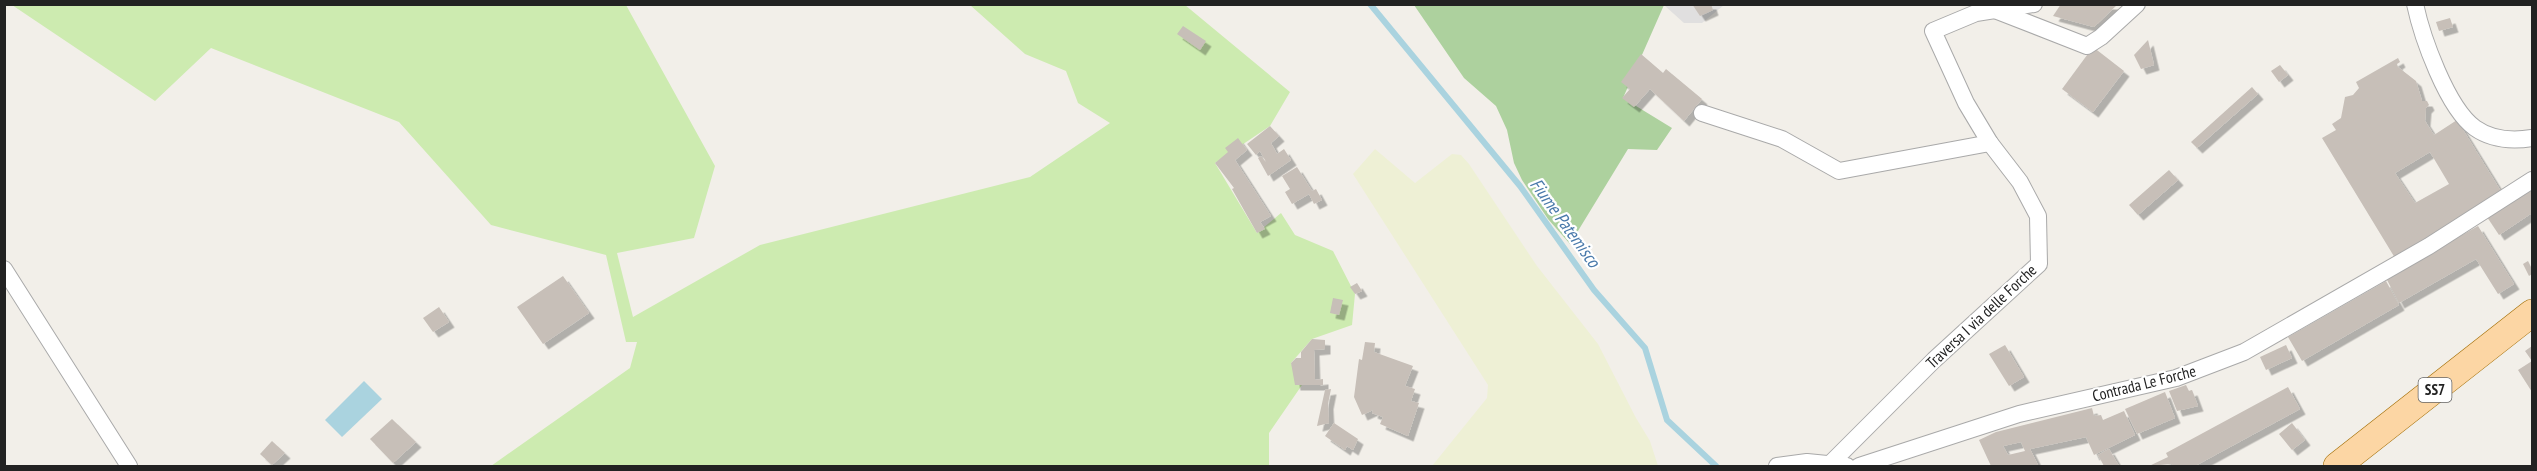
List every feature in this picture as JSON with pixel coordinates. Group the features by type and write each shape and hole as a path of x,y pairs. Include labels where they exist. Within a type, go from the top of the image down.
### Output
{"main road":[{"name":"SS7","path":"2337,466 2532,313"}],"street":[{"name":"Traversa I via delle Forche","path":"1829,465 1934,360 2039,264 2038,216 2020,182 1990,143 1966,103 1933,31 1976,13 2034,4"},
{"path":"1995,10 2087,46 2101,37 2137,4"},
{"path":"2415,4 2421,33 2436,70 2453,100 2474,127 2498,139 2532,138"},
{"path":"1702,113 1782,139 1839,171 1990,143"},
{"name":"Contrada Le Forche","path":"1859,466 2019,414 2176,378 2244,352 2429,246 2532,180"},
{"path":"4,269 129,466"},
{"path":"1777,466 1807,462 1847,466"}],"shaded area":[{"path":"1664,5 1724,5 1702,23 1684,23"}],"green space":[{"path":"12,5 626,5 715,166 694,238 617,253 633,317 760,245 1030,177 1110,123 1078,103 1066,71 1025,54 970,5 1185,5 1290,92 1270,126 1215,163 1257,233 1281,213 1295,235 1333,251 1355,294 1352,325 1312,339 1291,363 1302,385 1269,433 1269,466 491,466 630,368 637,342 626,342 606,255 491,225 399,122 211,48 155,101"},
{"path":"1414,5 1664,5 1623,98 1672,128 1657,150 1628,149 1570,244 1548,219 1522,180 1514,163 1507,130 1496,106 1464,78"},
{"path":"1375,149 1415,183 1452,154 1461,155 1537,266 1598,344 1650,441 1658,466 1432,466 1487,398 1488,385 1353,174"}],"water":[{"path":"364,381 382,399 342,437 325,420"}],"building":[{"path":"1692,4 1711,4 1713,10 1700,16"},
{"path":"2061,4 2118,4 2094,27 2053,16"},
{"path":"2450,18 2453,27 2439,31 2436,22"},
{"path":"1183,26 1206,41 1200,50 1177,34"},
{"path":"2148,40 2154,65 2141,69 2134,55"},
{"path":"2093,47 2124,71 2093,112 2062,89"},
{"path":"1641,54 1663,73 1666,69 1702,99 1684,121 1650,89 1634,107 1622,98 1630,89 1621,82"},
{"path":"2398,58 2400,62 2397,64 2398,67 2416,81 2422,101 2427,101 2429,105 2426,108 2425,121 2434,135 2457,120 2502,193 2395,258 2322,138 2336,130 2332,124 2341,118 2345,97 2353,95 2359,88 2356,82","holes":["2430,152 2449,184 2415,203 2395,173"]},
{"path":"2280,65 2288,75 2279,82 2271,71"},
{"path":"2252,87 2258,94 2197,148 2191,142"},
{"path":"1270,126 1279,136 1271,143 1277,154 1284,149 1291,160 1268,176 1258,158 1261,156 1266,162 1260,151 1256,155 1247,144"},
{"path":"1238,138 1247,150 1235,160 1271,216 1260,222 1265,229 1257,233 1232,189 1234,188 1215,163 1228,152 1225,148"},
{"path":"1297,167 1312,191 1316,189 1322,200 1314,204 1309,194 1292,204 1285,192 1290,189 1282,176"},
{"path":"2169,170 2178,180 2138,215 2129,205"},
{"path":"2532,187 2532,213 2499,235 2487,217"},
{"path":"2478,226 2514,284 2498,294 2476,259 2399,303 2386,278"},
{"path":"2528,261 2532,269 2532,274 2529,276 2523,264"},
{"path":"563,276 589,313 543,344 517,307"},
{"path":"2386,281 2399,305 2302,361 2288,337"},
{"path":"1357,283 1362,291 1355,294 1350,287"},
{"path":"1333,298 1343,300 1339,315 1330,313"},
{"path":"439,307 449,322 433,332 423,318"},
{"path":"1312,339 1325,340 1325,349 1314,350 1315,380 1323,379 1323,385 1295,385 1291,363 1296,358 1301,358 1301,352"},
{"path":"1365,342 1375,343 1374,352 1413,366 1405,386 1415,389 1411,401 1419,403 1408,436 1380,424 1383,417 1372,413 1373,410 1362,415 1354,397 1359,359 1362,360"},
{"path":"2005,345 2024,377 2009,386 1989,354"},
{"path":"2286,345 2292,358 2266,370 2260,357"},
{"path":"2532,346 2532,361 2525,351"},
{"path":"2532,361 2532,392 2518,370"},
{"path":"2186,385 2189,391 2192,390 2198,406 2177,411 2169,391"},
{"path":"2288,387 2300,409 2195,466 2173,466 2172,464 2149,466 2168,457 2166,453"},
{"path":"1331,389 1328,404 1329,423 1317,426 1325,390"},
{"path":"2165,392 2175,418 2137,434 2125,409"},
{"path":"2092,408 2094,416 2101,415 2103,420 2124,411 2135,435 2094,455 2086,437 2030,449 2038,465 1991,466 1979,440 1996,432","holes":["2021,442 2025,451 2008,455 2003,446"]},
{"path":"392,419 416,442 393,463 370,439"},
{"path":"1334,423 1358,439 1353,450 1347,446 1345,450 1325,436"},
{"path":"2292,423 2305,440 2292,450 2279,434"},
{"path":"272,441 285,453 272,465 260,454"},
{"path":"2109,449 2119,466 2104,466 2098,455"}],"waterway":[{"name":"Fiume Patemisco","path":"1370,4 1520,186 1594,290 1645,348 1667,420 1716,466"}]}
